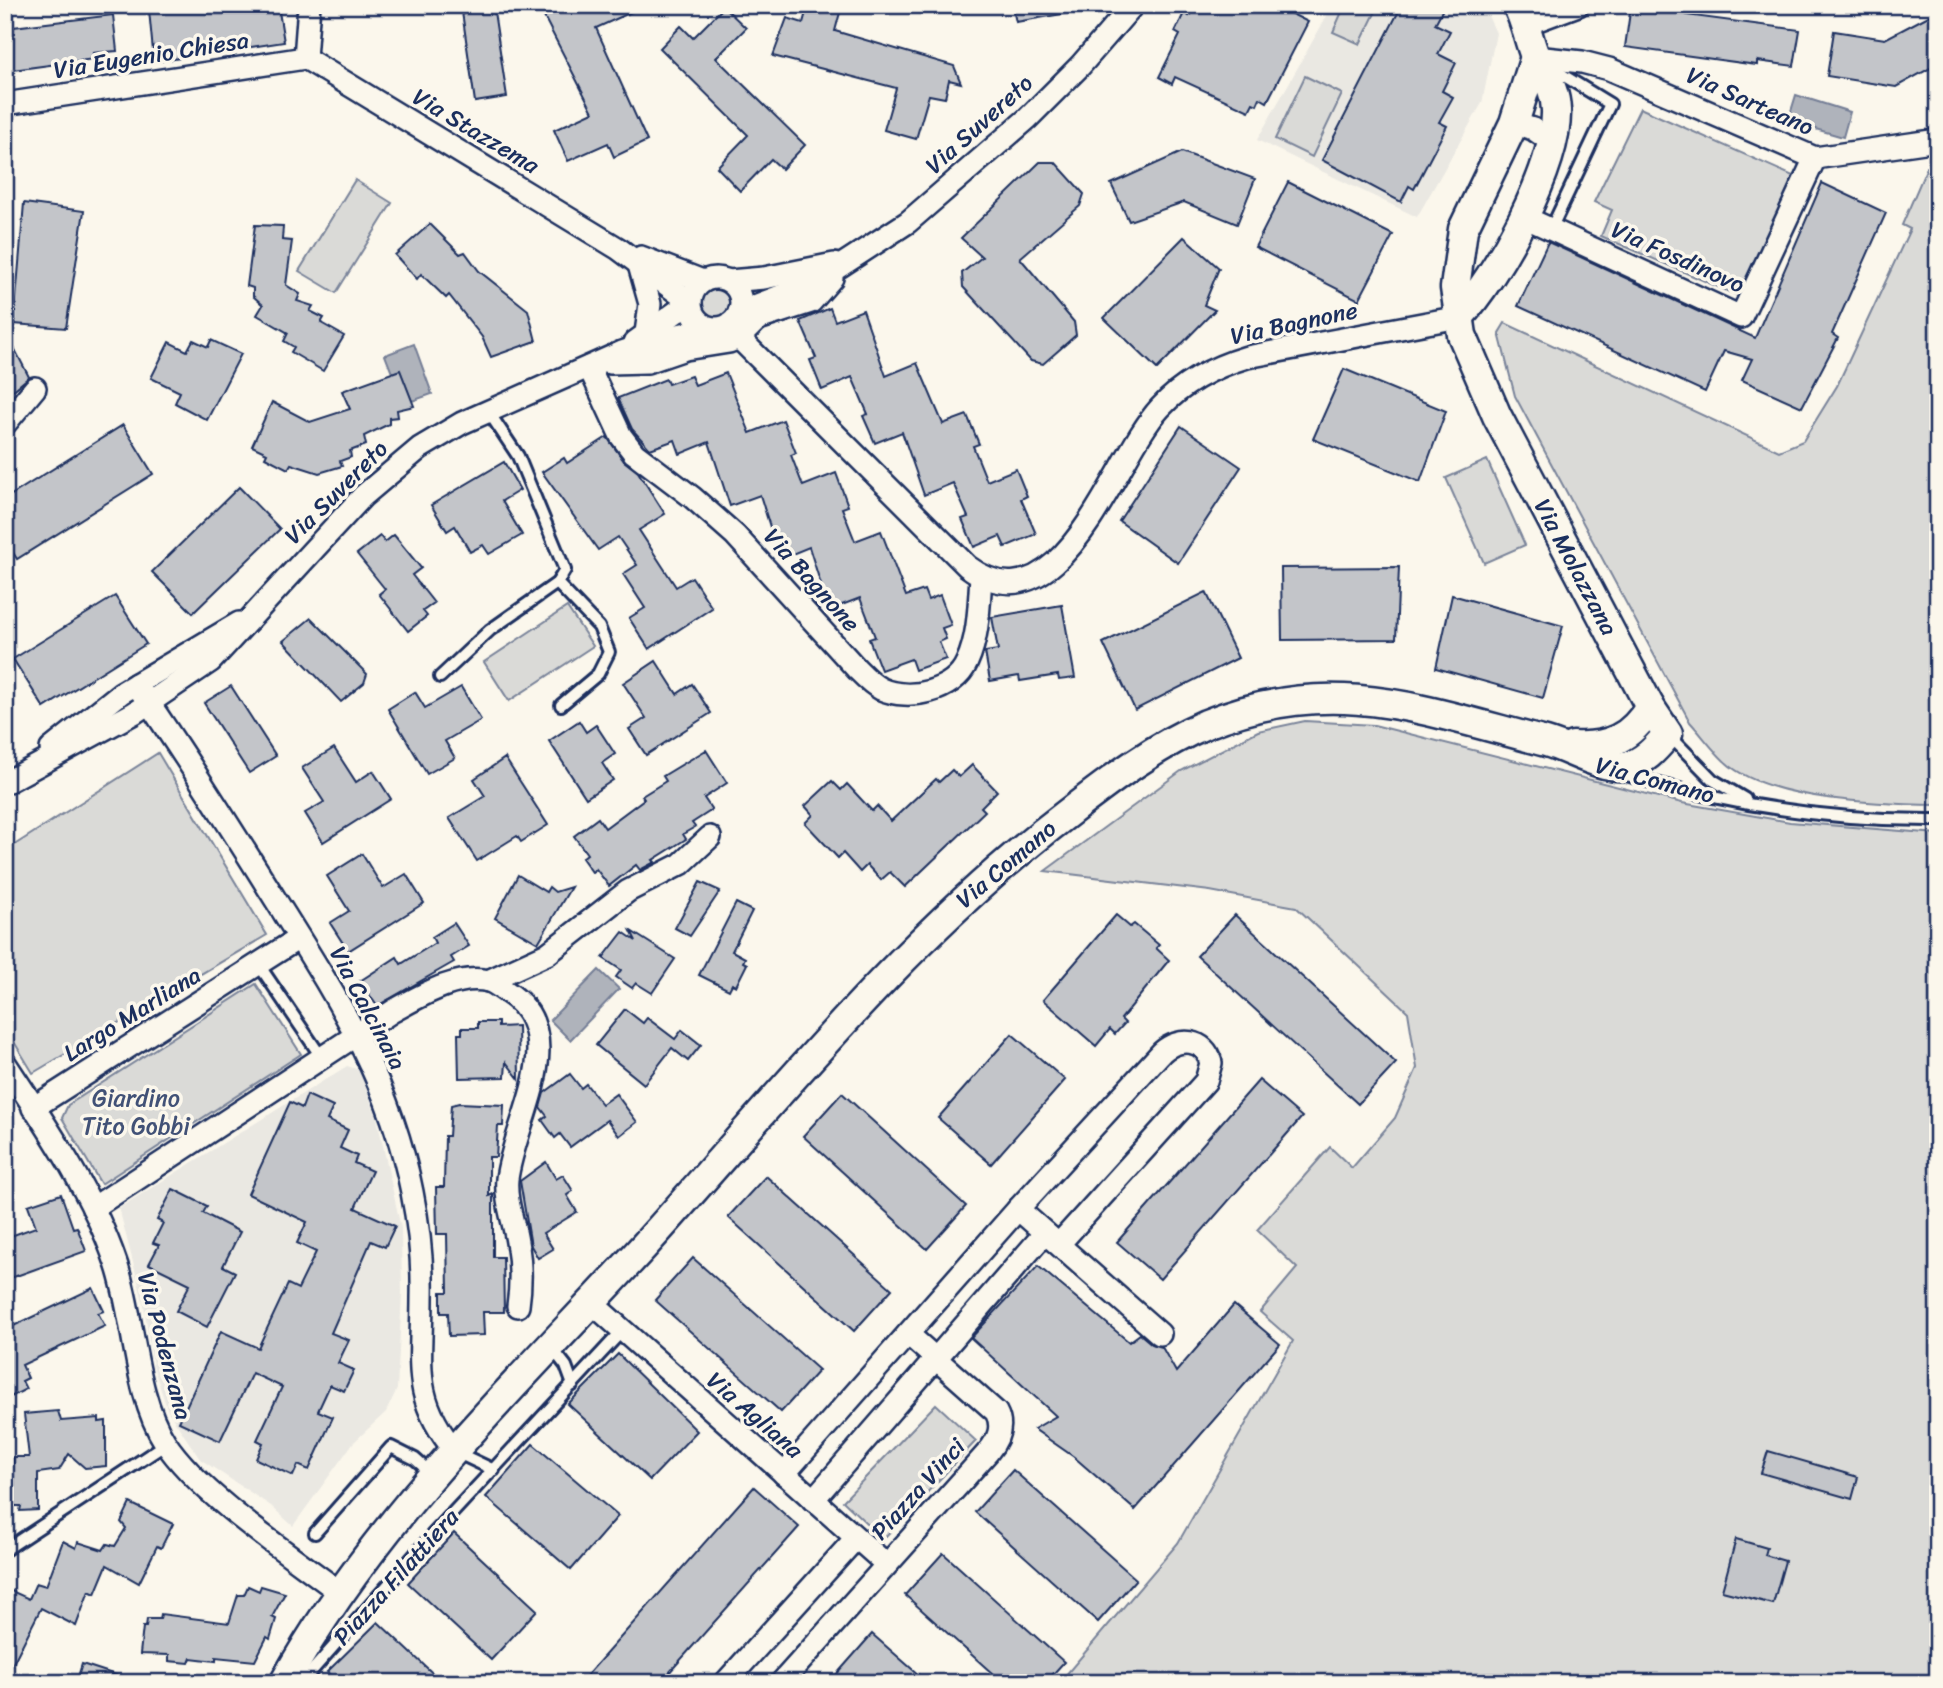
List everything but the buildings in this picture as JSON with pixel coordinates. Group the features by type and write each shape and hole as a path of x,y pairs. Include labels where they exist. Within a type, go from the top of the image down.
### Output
{"street":[{"path":"305,58 309,5"},
{"name":"Via Suvereto","path":"739,312 807,286 829,274 843,262 888,235 958,181 1058,89 1133,5"},
{"path":"1460,317 1491,276 1522,216 1553,143 1555,100 1548,76 1535,57 1522,15 1578,5"},
{"name":"Via Sarteano","path":"1535,57 1581,62 1627,75 1815,158 1938,140"},
{"name":"Via Molazzana","path":"1535,57 1514,123 1463,229 1455,280 1460,317 1471,359 1497,416 1650,707 1668,734"},
{"name":"Via Eugenio Chiesa","path":"5,104 305,58"},
{"name":"Via Stazzema","path":"305,58 619,249 690,303"},
{"path":"1514,123 1533,129 1553,143"},
{"name":"Via Fosdinovo","path":"1550,229 1741,317 1815,158"},
{"path":"1522,216 1550,229"},
{"name":"Via Stazzema","path":"619,249 703,281"},
{"path":"595,365 647,362 685,349 724,344 739,338 758,319 799,307 815,299 843,262"},
{"name":"Via Suvereto","path":"729,281 764,278 843,262"},
{"path":"639,265 650,304 646,332"},
{"path":"711,278 729,281 740,295 739,312 729,324 710,328 695,318 690,303 696,286 711,278"},
{"name":"Via Suvereto","path":"622,352 646,332 690,303"},
{"name":"Via Bagnone","path":"595,365 621,436 634,453 692,497 735,535 856,668 877,687 892,692 921,693 945,685 967,664 972,646 981,576 1000,582 1020,581 1043,573 1055,564 1083,530 1153,415 1175,393 1198,377 1247,357 1460,317"},
{"name":"Via Suvereto","path":"34,764 97,734 211,662 388,471 434,439 488,411 622,352 669,337 710,328"},
{"path":"739,338 930,532 981,576"},
{"path":"5,424 35,388"},
{"name":"Via Suvereto","path":"5,783 34,764 93,713 136,684 253,615"},
{"name":"Via Calcinaia","path":"136,684 358,1034 381,1084 412,1190 422,1266 419,1368 422,1391 432,1420 456,1452"},
{"name":"Via Comano","path":"592,1303 853,1009 919,942 1048,828 1156,749 1205,725 1246,710 1323,697 1391,703 1556,745 1600,762 1626,766 1642,760 1668,734"},
{"path":"1556,745 1609,745 1634,728 1650,707"},
{"path":"93,1208 358,1034 433,991 455,984 488,981 547,954 628,891 681,864 710,837"},
{"name":"Largo Marliana","path":"33,1108 299,938"},
{"path":"488,981 524,1004 534,1020 538,1041 535,1074 507,1181 518,1244 520,1284 517,1306"},
{"path":"784,1474 1018,1209 1167,1048 1185,1041 1203,1047 1211,1063 1206,1081 936,1358 813,1500"},
{"name":"Via Podenzana","path":"5,1063 14,1094 33,1108 93,1208 126,1298 149,1407 166,1444 227,1505 338,1591"},
{"path":"1018,1209 1160,1334"},
{"name":"Via Agliana","path":"592,1303 621,1332 886,1564"},
{"name":"Piazza Filattiera","path":"284,1683 338,1591 434,1475 592,1303"},
{"name":"Piazza Vinci","path":"781,1683 988,1452 999,1434 1000,1422 996,1412 908,1334"},
{"name":"Piazza Vinci","path":"725,1683 856,1538"}],"lane":[{"path":"1535,57 1610,104 1550,229"},
{"path":"440,677 490,630 557,583 565,570 518,456 488,411"},
{"path":"557,583 599,628 609,652 598,674 561,705"},
{"name":"Via Molazzana","path":"1668,734 1697,765"},
{"name":"Via Comano","path":"1556,745 1580,759 1626,775 1704,796 1862,817 1938,820"},
{"name":"Via Comano","path":"1697,765 1724,789 1757,804"},
{"path":"259,965 322,1058"},
{"name":"Piazza Filattiera","path":"297,1683 316,1667 621,1332"},
{"path":"551,1348 566,1366 573,1385"},
{"path":"5,1550 166,1444"},
{"path":"315,1533 391,1447 415,1459 434,1475"},
{"path":"456,1452 494,1470"}],"shaded area":[{"path":"1333,5 1483,5 1496,33 1482,103 1417,217 1257,140"},
{"path":"1796,95 1850,112 1843,137 1788,121"},
{"path":"414,344 432,394 412,401 400,370 392,373 385,355"},
{"path":"599,970 619,989 570,1040 550,1020"},
{"path":"347,1066 359,1070 376,1114 401,1228 402,1294 397,1389 386,1412 353,1443 293,1526 271,1506 200,1459 168,1411 153,1366 144,1305 119,1208"}],"green space":[{"path":"1345,5 1379,5 1360,44 1333,32"},
{"path":"1305,76 1342,94 1312,157 1275,139"},
{"path":"1640,108 1793,176 1741,297 1601,236 1612,210 1594,202"},
{"path":"1938,163 1938,805 1830,798 1773,787 1730,766 1690,722 1515,396 1499,333 1505,323 1779,451 1803,441 1837,386 1910,229 1902,225 1927,167"},
{"path":"355,180 392,203 336,293 299,271"},
{"path":"715,287 721,288 729,296 729,308 721,316 715,317 709,316 701,308 700,302 701,296 709,288"},
{"path":"1487,460 1525,545 1484,563 1446,478"},
{"path":"567,607 593,646 509,701 484,662"},
{"path":"1305,721 1374,725 1682,803 1790,822 1938,834 1938,1683 1059,1683 1178,1543 1293,1341 1260,1312 1297,1268 1257,1230 1330,1147 1352,1168 1395,1118 1417,1068 1408,1012 1296,907 1210,891 1045,871 1181,771 1258,731"},
{"path":"158,753 267,935 33,1073 5,1027 5,851"},
{"name":"Giardino Tito Gobbi","path":"256,984 301,1054 101,1184 62,1118 68,1105"},
{"path":"936,1404 976,1441 883,1539 843,1501"}]}
